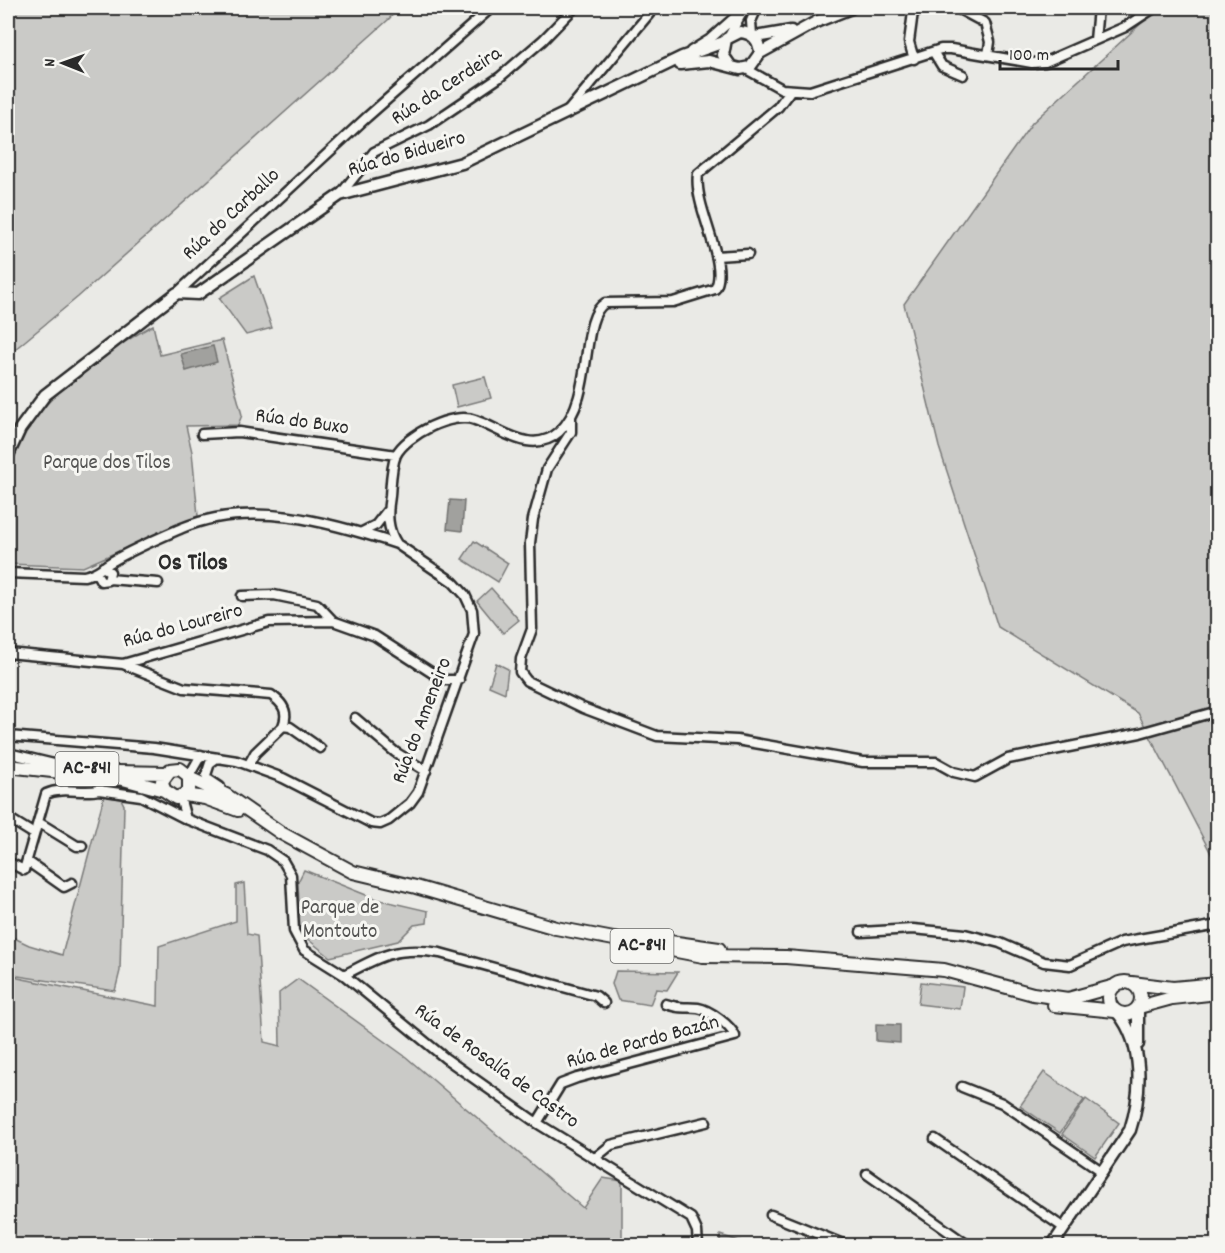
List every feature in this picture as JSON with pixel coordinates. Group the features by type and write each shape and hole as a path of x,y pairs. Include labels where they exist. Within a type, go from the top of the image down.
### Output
{"main road":[{"name":"AC-841","path":"8,760 124,772 183,770 190,778 226,795 324,859 353,872 566,930 703,956 786,957 944,970 1033,994 1068,999 1123,982 1173,988 1218,984"},
{"name":"AC-841","path":"8,766 100,777 165,793 172,797 183,796 223,803 274,827"},
{"path":"165,793 162,781 169,771"},
{"path":"183,796 189,790 190,778"},
{"name":"AC-841","path":"977,979 1028,1001 1131,1014 1139,1007 1172,998 1218,993"},
{"path":"1132,983 1141,993 1139,1007"},
{"path":"1115,986 1109,998 1116,1012"}],"street":[{"name":"Rúa do Carballo","path":"8,455 20,429 45,395 177,293 367,117 491,8"},
{"name":"Rúa da Cerdeira","path":"340,195 374,152 429,125 500,77 543,40 574,8"},
{"path":"566,112 654,8"},
{"name":"Rúa do Bidueiro","path":"695,51 745,8"},
{"path":"768,83 759,72 751,21 749,12 745,8 727,39 723,55 730,65 746,69 768,83 790,91 810,91 951,48 1032,63 1045,62 1125,27 1154,8"},
{"path":"751,21 756,8"},
{"path":"746,69 758,57 812,25 851,8"},
{"path":"914,59 909,42 913,12 929,8"},
{"path":"957,8 985,23 990,42 988,56"},
{"path":"1095,40 1098,8"},
{"path":"727,39 740,32 753,36 812,25"},
{"name":"Rúa do Bidueiro","path":"177,293 198,294 340,195 462,163 682,57 727,39"},
{"path":"695,51 696,58 709,61"},
{"path":"934,53 942,66 963,75"},
{"name":"Rúa do Bidueiro","path":"659,68 709,61 730,65"},
{"path":"397,544 392,536 387,511 396,455 406,442 417,434 458,419 475,420 503,434 537,441 548,440 559,431 579,405 593,319 598,306 604,303 673,302 710,291 719,282 716,256 702,214 697,183 698,174 778,107 790,91"},
{"path":"716,256 748,254"},
{"path":"571,417 571,432 547,469 532,519 530,543 532,629 521,659 520,672 527,681 583,708 657,736 737,740 863,762 936,762 954,772 975,777 1008,759 1140,733 1218,711"},
{"name":"Rúa do Buxo","path":"202,434 239,432 396,455"},
{"path":"362,532 376,525 387,511"},
{"name":"Rúa do Ameneiro","path":"8,736 154,748 249,764 283,778 357,817 380,824 389,820 410,803 426,771 474,634 472,610 465,595 453,582 397,544 362,532 302,519 274,516 219,517 182,528 100,570"},
{"path":"8,573 84,576 100,570 110,572 109,579 158,583"},
{"name":"Rúa do Loureiro","path":"242,596 274,595 318,604 333,621"},
{"name":"Rúa do Loureiro","path":"8,653 123,664 269,622 333,621 375,636 443,680 459,680"},
{"path":"123,664 184,688 271,695 278,699 285,711 283,726 255,753 249,764"},
{"path":"355,718 395,752 426,771"},
{"path":"283,726 290,727 320,748"},
{"path":"163,751 169,771"},
{"path":"8,753 62,766"},
{"path":"169,771 178,753"},
{"path":"190,778 201,755"},
{"path":"217,758 210,763 206,775 208,779 224,789 226,795"},
{"path":"99,790 100,777"},
{"path":"8,862 24,870 46,794 56,789 89,792 99,790 148,800 159,800 165,793"},
{"path":"165,793 171,812"},
{"path":"183,796 186,819"},
{"path":"148,800 186,819"},
{"path":"8,818 34,834"},
{"name":"Rúa de Rosalía de Castro","path":"186,819 267,850 283,861 291,875 294,931 304,950 344,975 445,1058 537,1123 691,1218 697,1231 698,1245"},
{"path":"38,822 77,846 82,846"},
{"path":"27,861 64,887 72,883"},
{"path":"861,932 913,929 965,934 1000,944 1044,962 1070,965 1122,942 1218,925"},
{"path":"344,975 382,955 414,948 596,996 604,1003"},
{"name":"Rúa de Pardo Bazán","path":"537,1123 561,1084 735,1036 732,1028 699,1008 680,1010 666,1004"},
{"path":"1052,1245 1130,1130 1137,1110 1139,1007"},
{"path":"1116,1012 1126,1024 1137,1056"},
{"path":"962,1087 1002,1102 1103,1172"},
{"path":"595,1158 612,1145 706,1122"},
{"path":"935,1139 1064,1228"},
{"path":"867,1174 969,1245"},
{"path":"771,1215 848,1245"}],"green space":[{"path":"8,8 399,8 78,297 8,355"},
{"path":"1158,8 1217,8 1217,865 1138,713 998,627 939,447 904,304 1032,123"},
{"path":"254,276 272,328 246,335 219,298"},
{"name":"Parque dos Tilos","path":"153,325 160,355 222,340 242,415 238,425 186,426 192,452 198,516 83,567 8,564 7,478 18,444 48,403 68,384 110,351"},
{"path":"485,377 491,398 457,407 452,385"},
{"path":"474,541 508,563 498,582 462,559"},
{"path":"491,588 519,620 503,633 477,601"},
{"path":"496,663 508,669 505,693 489,686"},
{"path":"104,796 121,799 124,805 120,971 115,991 18,976 8,969 8,935 29,945 62,955"},
{"name":"Parque de Montouto","path":"304,870 376,899 428,911 427,923 414,925 398,941 330,957 300,933 298,882"},
{"path":"244,883 247,934 257,936 264,1042 280,1046 279,993 298,979 406,1057 583,1208 603,1178 622,1181 622,1245 8,1245 8,971 18,978 158,1006 159,946 236,921 236,885"},
{"path":"616,971 678,972 667,990 656,989 650,1005 618,1000 612,984"},
{"path":"921,982 963,987 960,1009 918,1004"},
{"path":"1044,1072 1084,1100 1060,1133 1020,1106"},
{"path":"1086,1099 1119,1123 1095,1157 1062,1134"},
{"path":"720,1235 752,1245 720,1245"}],"shaded area":[{"path":"213,346 217,362 186,371 181,354"},
{"path":"450,500 464,501 462,531 447,529"},
{"path":"876,1024 900,1025 900,1043 876,1041"}],"district":[{"name":"Os Tilos","path":"193,564"}]}
